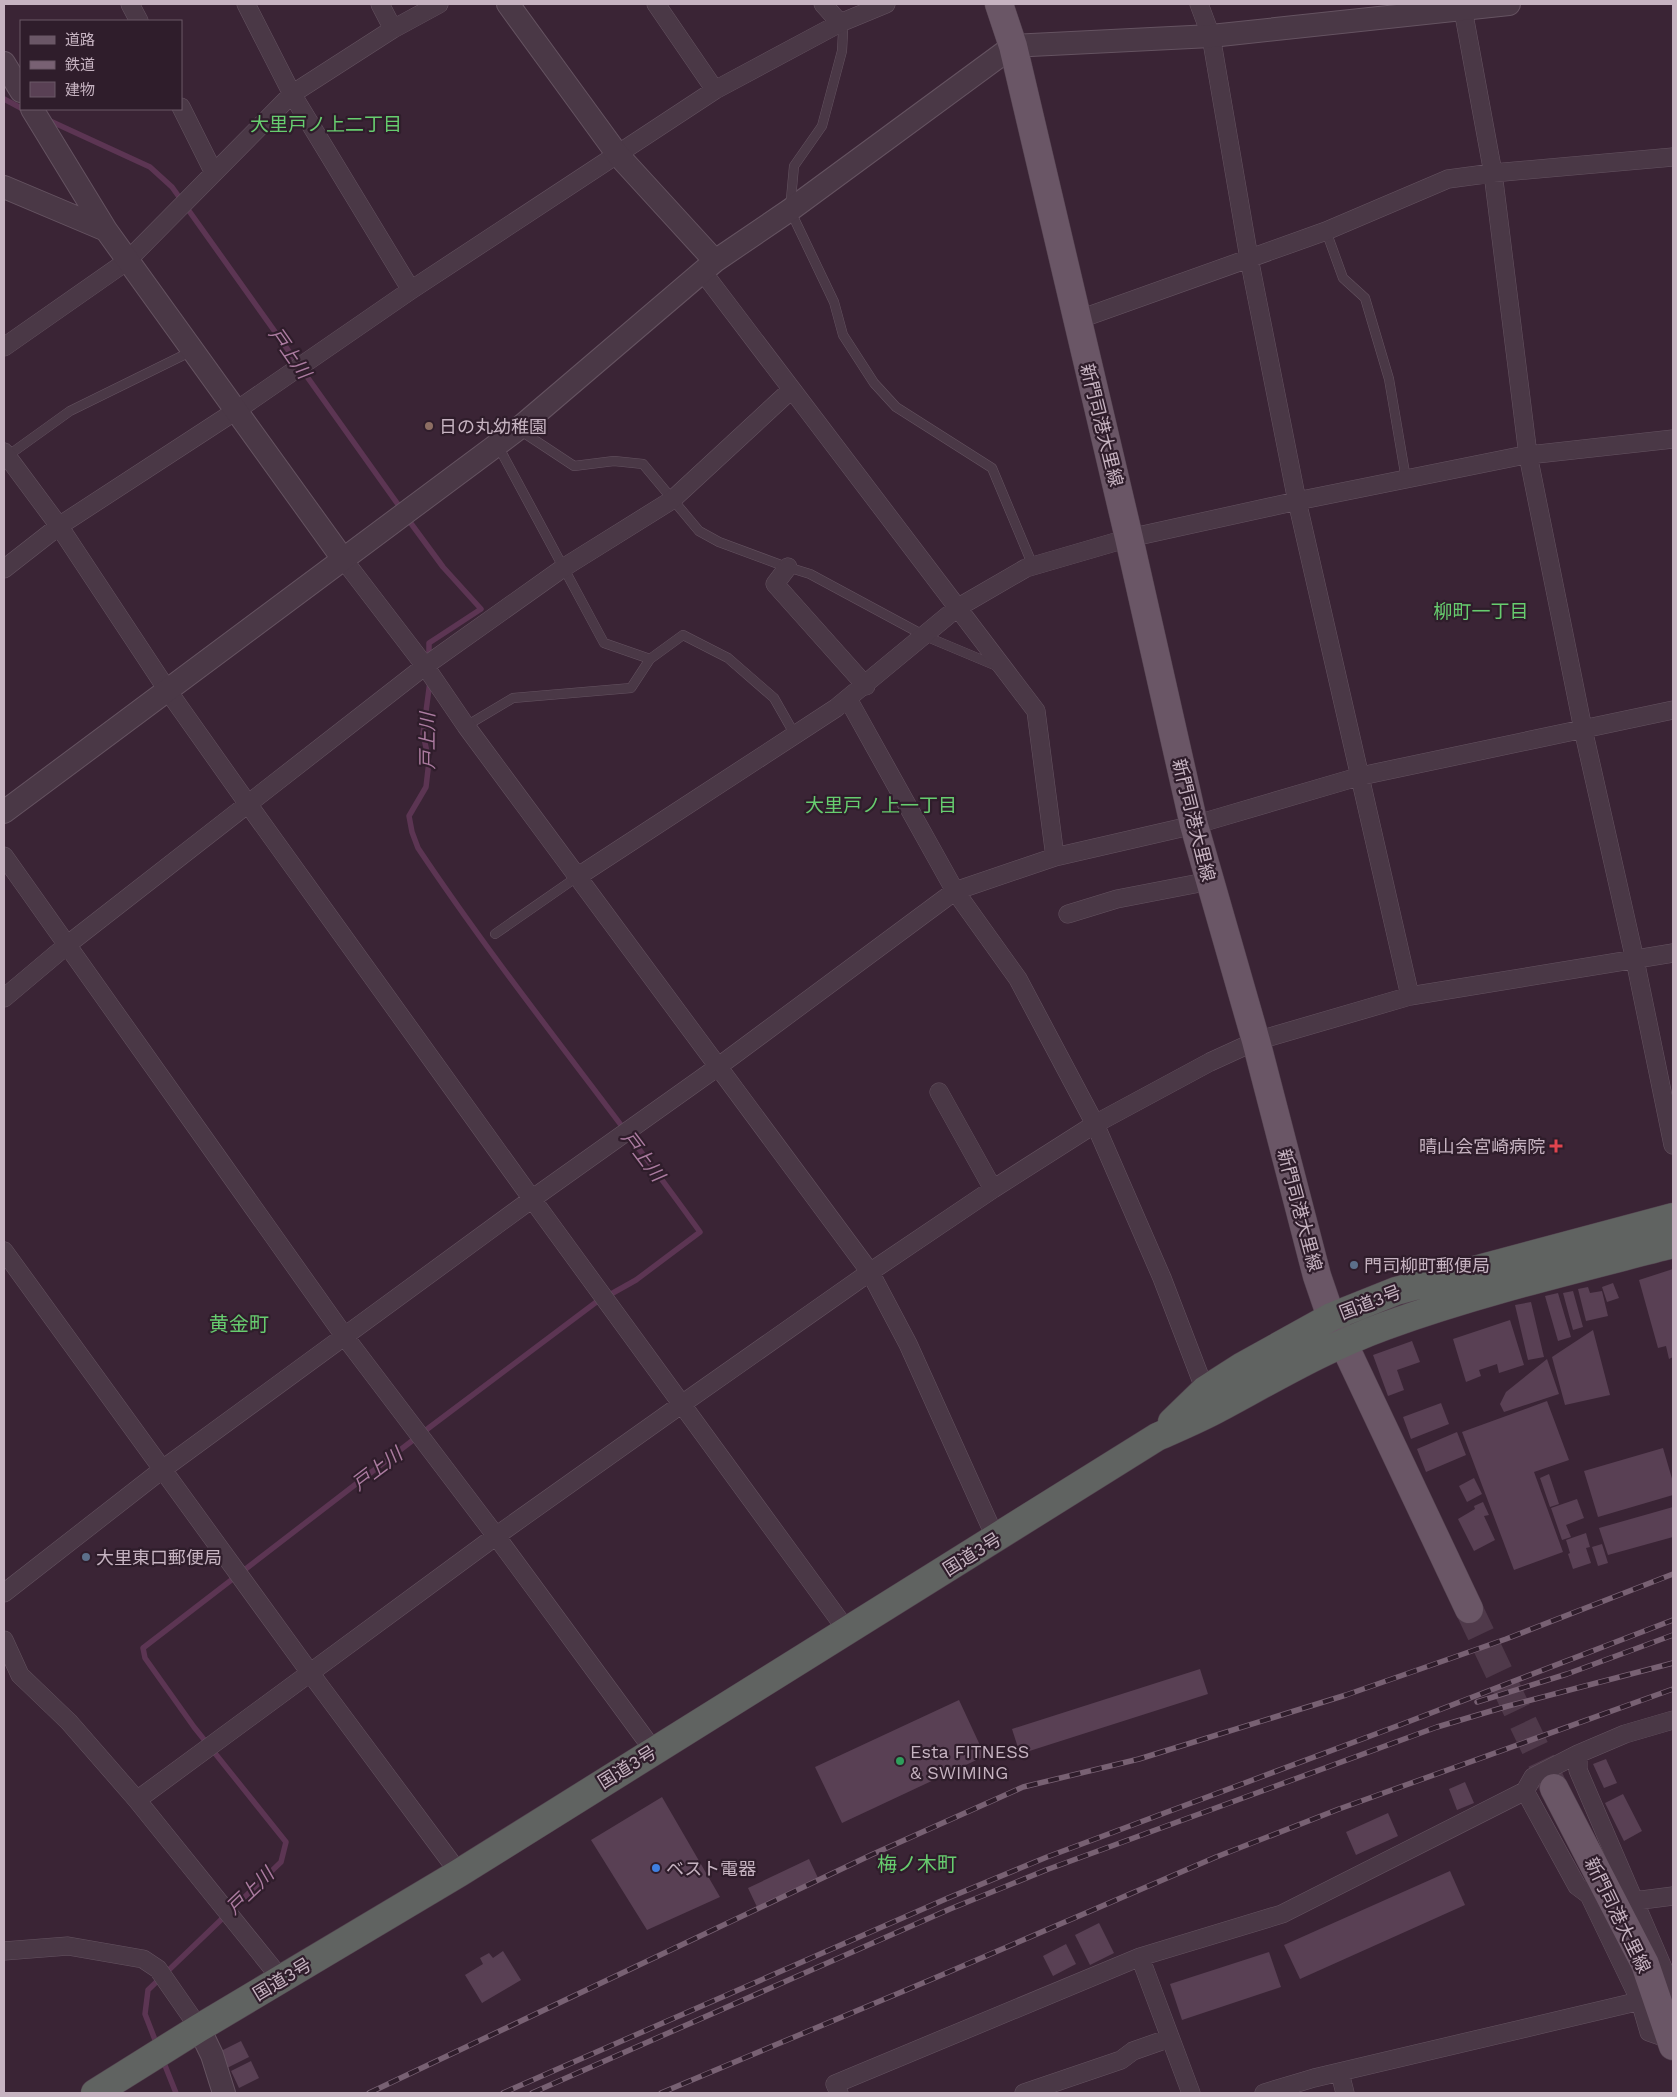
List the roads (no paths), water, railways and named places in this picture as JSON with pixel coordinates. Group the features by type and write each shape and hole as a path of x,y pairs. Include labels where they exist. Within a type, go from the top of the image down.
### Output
{"highway":[{"name":"国道3号","path":"1157,1437 1205,1390 1241,1367 1331,1317 1396,1291 1673,1217"},
{"name":"国道3号","path":"95,2093 199,2028 459,1873 654,1750 848,1632 1157,1437 1218,1409 1260,1385 1343,1343 1385,1326 1483,1294 1673,1244"}],"main road":[{"name":"新門司港大里線","path":"999,4 1013,46 1076,320 1129,538 1194,825 1256,1041 1317,1276 1331,1317 1469,1609"},
{"name":"新門司港大里線","path":"1554,1788 1645,1964 1673,2041"}],"street":[{"path":"130,4 138,20"},
{"path":"246,4 292,94 411,290"},
{"path":"380,4 393,29"},
{"path":"4,345 127,261 292,94 393,29 439,4"},
{"path":"508,4 618,155 709,266 791,390 1036,711 1055,857"},
{"path":"656,4 715,90"},
{"path":"823,4 840,23"},
{"path":"1199,4 1211,36 1249,258 1297,501 1410,996"},
{"path":"4,812 518,429 709,266 790,210 1013,46 1211,36 1412,9 1509,4"},
{"path":"4,569 59,526 237,410 411,290 715,90 840,23 882,5"},
{"path":"1463,6 1493,173 1528,455 1583,729 1635,960 1673,1145"},
{"path":"4,63 20,90"},
{"path":"182,109 214,173"},
{"path":"33,110 127,261 237,410 343,559 425,666 466,726 870,1272 908,1344 996,1539"},
{"path":"1076,320 1326,231 1448,179 1493,173 1673,158"},
{"path":"4,187 106,230"},
{"path":"4,998 67,945 425,666 563,568 672,500 791,390"},
{"path":"577,876 848,699 866,686 957,608 1000,581 1026,568 1129,538 1406,479 1528,455 1673,439"},
{"path":"5,456 59,526 168,691 248,804 532,1199 848,1632"},
{"path":"788,567 775,584 866,686"},
{"path":"848,699 956,890 1018,979 1095,1124 1162,1278 1205,1390"},
{"path":"4,1593 162,1469 532,1199 719,1066 956,890 1055,857 1194,825 1361,776 1673,710"},
{"path":"4,856 346,1336 654,1750"},
{"path":"1068,914 1117,899 1210,881"},
{"path":"137,1800 311,1674 496,1536 682,1404 870,1272 993,1189 1095,1124 1210,1062 1256,1041 1410,996 1673,953"},
{"path":"939,1092 993,1189"},
{"path":"4,1252 311,1674 459,1873"},
{"path":"4,1640 20,1675 68,1722 137,1800 282,1980"},
{"path":"839,2093 835,2084 1140,1957 1282,1914 1525,1791 1533,1777 1578,1754 1625,1734 1673,1720"},
{"path":"1578,1754 1578,1770 1673,1991"},
{"path":"1525,1791 1577,1886 1589,1895 1640,2001 1649,2032 1673,2041"},
{"path":"1634,1901 1673,1896"},
{"path":"4,1951 68,1946 143,1959 158,1969 199,2028 212,2055 224,2093"},
{"path":"1140,1957 1191,2093"},
{"path":"1264,2093 1314,2078 1640,2001"},
{"path":"1024,2093 1121,2060 1133,2051 1170,2038"},
{"path":"1340,2073 1345,2093"}],"lane":[{"path":"840,23 843,32 842,51 822,126 794,166 790,210 834,302 842,335 874,383 896,407 992,468 1033,566"},
{"path":"1326,231 1343,278 1365,298 1389,379 1406,479"},
{"path":"5,456 70,410 193,350"},
{"path":"518,429 574,466 614,461 643,464 699,531 712,538 810,574 925,636 1006,670"},
{"path":"497,444 604,643 650,660"},
{"path":"466,726 513,698 631,688 650,660 684,635 728,658 774,698 795,735"},
{"path":"495,934 577,876"}],"waterway":[{"name":"戸上川","path":"4,99 20,107"},
{"name":"戸上川","path":"48,120 150,167 172,187 402,510"},
{"name":"戸上川","path":"407,518 443,567 481,609 429,643 429,659"},
{"name":"戸上川","path":"157,2045 145,2014 148,1990 281,1862 286,1842 194,1727 145,1658 143,1648 430,1427 595,1303 636,1280 700,1232 486,946 418,848 409,816 426,787 429,761 423,734 430,681"},
{"name":"戸上川","path":"162,2058 176,2093"}],"tunnel":[{"path":"1469,1609 1554,1788"}],"railway":[{"path":"369,2093 871,1855 1023,1787 1139,1759 1346,1695 1506,1639 1673,1574"},
{"path":"503,2093 948,1898 1047,1857 1673,1620"},
{"path":"1477,1702 1567,1674 1673,1635"},
{"path":"532,2093 950,1909 1046,1870 1437,1727 1508,1706 1673,1663"},
{"path":"661,2093 1216,1857 1339,1809 1673,1689"}],"place":[{"name":"日の丸幼稚園","path":"429,426"},
{"name":"晴山会宮崎病院","path":"1556,1146"},
{"name":"門司柳町郵便局","path":"1354,1265"},
{"name":"大里東口郵便局","path":"86,1557"},
{"name":"Esta FITNESS & SWIMING","path":"900,1761"},
{"name":"ベスト電器","path":"656,1868"}],"district":[{"name":"大里戸ノ上二丁目","path":"326,124"},
{"name":"柳町一丁目","path":"1481,611"},
{"name":"大里戸ノ上一丁目","path":"881,805"},
{"name":"黄金町","path":"239,1324"},
{"name":"梅ノ木町","path":"917,1864"}]}
